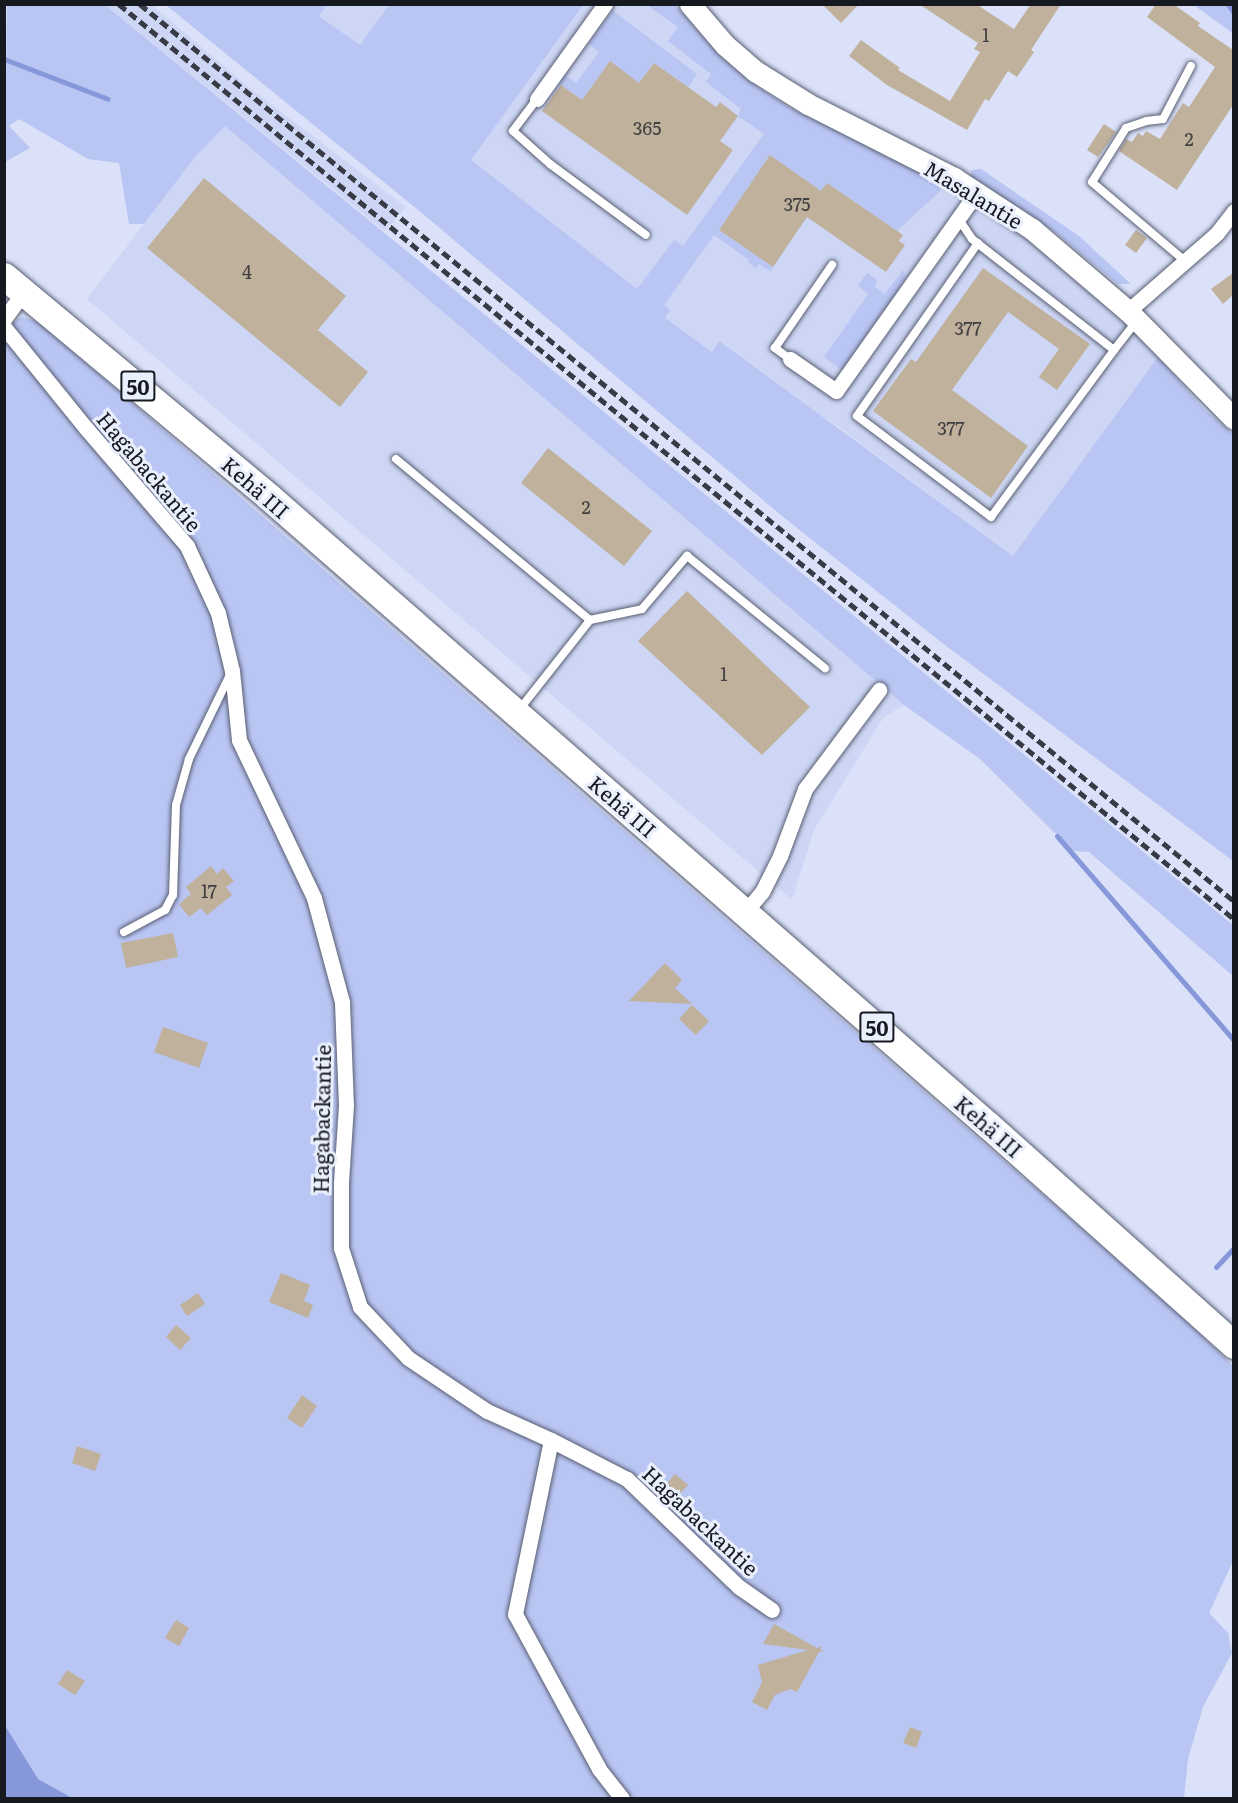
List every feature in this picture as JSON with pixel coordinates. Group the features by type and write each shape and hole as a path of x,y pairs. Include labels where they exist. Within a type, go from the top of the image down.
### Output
{"highway":[{"name":"Kehä III","path":"14,284 269,497 745,912 1233,1345"}],"street":[{"path":"537,99 605,4"},
{"name":"Masalantie","path":"690,4 725,45 755,71 808,104 977,192 1032,229 1132,316 1233,419"},
{"path":"790,359 836,391 977,192"},
{"path":"1132,316 1185,261 1217,233 1233,211"},
{"path":"4,319 14,284"},
{"name":"Hagabackantie","path":"4,327 85,427 187,546 218,614 232,671 238,740 314,898 342,1002 346,1105 341,1183 341,1248 360,1307 408,1358 487,1412 551,1440 627,1479 739,1587 772,1610"},
{"path":"745,912 762,892 771,874 805,789 879,690"},
{"path":"551,1440 515,1614 599,1769 622,1798"}],"lane":[{"path":"1185,261 1092,182 1126,128 1146,121 1163,119 1191,66"},
{"path":"537,99 513,131 550,164 646,236"},
{"path":"958,218 978,243 1114,350"},
{"path":"978,243 857,416 991,517 1114,350 1132,316"},
{"path":"790,359 775,348 832,265"},
{"path":"396,459 590,620"},
{"path":"516,714 590,620 642,609 687,556 825,668"},
{"path":"124,932 165,910 173,895 176,805 189,759 232,671"}],"shaded area":[{"path":"7,4 105,5 1233,925 1233,976 1089,852 1073,851 980,759 904,705 225,126 195,157 144,224 129,224 119,163 88,159 19,119 9,126 30,148 5,162"},
{"path":"105,5 152,5 251,89 406,207 385,231"},
{"path":"166,5 326,5 319,16 360,45 389,5 583,5 471,160 637,289 674,240 683,246 764,134 738,116 741,109 706,82 711,74 668,41 678,27 647,5 675,5 723,59 756,86 790,108 943,184 940,191 897,231 827,183 821,191 770,155 719,230 773,267 770,271 759,264 756,268 747,262 749,260 714,235 664,305 670,310 665,318 712,352 719,341 1013,556 1158,357 1203,408 1233,434 1233,861 941,642 782,516 417,209"},
{"path":"326,5 389,5 360,45 319,16"},
{"path":"583,5 675,5 723,59 756,86 790,108 943,184 1014,226 1088,284 1158,357 1013,556 833,423 429,195 522,88"},
{"path":"1194,5 1233,5 1233,34 1231,32"},
{"path":"613,11 697,74 688,87 654,63 639,83 610,62 582,100 561,85 565,75 576,83 599,52 589,44"},
{"path":"224,125 904,705 883,718 814,830 792,900 87,299 195,157"},
{"path":"981,169 1079,236 1131,284 1118,284 1055,232 970,176 972,170"},
{"path":"903,270 906,276 902,286 842,370 824,357 868,294 858,286 867,273 877,280 875,287 885,294"},
{"path":"22,317 39,322 1173,1308 1233,1366 1233,1561 1209,1613 1228,1633 1232,1653 1203,1707 1188,1759 1184,1798 5,1798 4,333 15,331 13,325"},
{"path":"4,1724 38,1779 72,1798 5,1798"}],"building":[{"path":"822,4 859,4 841,23"},
{"path":"919,4 976,4 1014,29 1031,4 1061,4 1031,50 1034,52 1017,77 1008,71 989,101 985,99 967,130 887,85 849,56 861,40 900,68 898,70 950,101 980,52 974,49 978,43"},
{"path":"1156,4 1173,4 1200,23 1198,26 1233,50 1233,105 1177,190 1119,151 1126,139 1132,142 1138,133 1143,136 1146,131 1160,139 1183,103 1189,107 1215,67 1147,17"},
{"path":"610,61 639,83 654,63 716,107 720,102 738,116 720,141 733,150 687,215 542,111 561,85 582,100"},
{"path":"1104,124 1116,132 1098,157 1087,150"},
{"path":"770,155 821,191 827,183 903,235 899,241 905,245 886,272 807,217 773,267 719,230"},
{"path":"204,178 346,296 318,330 368,372 340,407 147,248"},
{"path":"1136,230 1147,238 1136,253 1125,245"},
{"path":"983,268 1090,344 1057,390 1039,377 1059,349 1008,312 952,390 1028,446 991,498 873,411 911,359 916,362"},
{"path":"1233,273 1233,295 1223,304 1211,289"},
{"path":"548,448 652,531 624,566 521,483"},
{"path":"687,591 810,707 762,755 638,641"},
{"path":"211,866 217,874 223,868 234,881 226,887 232,895 207,915 201,908 189,917 179,904 191,894 186,887"},
{"path":"173,933 178,957 126,968 121,943"},
{"path":"665,963 682,980 675,988 692,1004 629,1001"},
{"path":"692,1005 709,1021 696,1035 679,1019"},
{"path":"163,1027 208,1043 199,1068 154,1052"},
{"path":"281,1273 310,1285 304,1301 313,1305 308,1318 269,1302"},
{"path":"198,1293 205,1304 187,1316 180,1305"},
{"path":"176,1325 191,1338 180,1350 166,1337"},
{"path":"302,1395 317,1406 302,1428 287,1418"},
{"path":"77,1446 101,1454 95,1471 72,1463"},
{"path":"675,1474 688,1485 675,1499 662,1489"},
{"path":"176,1620 189,1628 179,1646 165,1638"},
{"path":"774,1624 817,1648 822,1646 820,1649 824,1651 819,1652 797,1692 790,1689 775,1695 767,1710 752,1702 762,1682 758,1665 808,1650 763,1644"},
{"path":"67,1670 85,1681 75,1695 58,1684"},
{"path":"910,1727 922,1732 916,1748 903,1743"}],"waterway":[{"path":"1228,4 1234,13"},
{"path":"4,59 108,99"},
{"path":"1057,836 1234,1040"},
{"path":"1216,1267 1234,1248"}],"railway":[{"path":"119,4 1234,919"},
{"path":"140,4 1234,901"}]}
